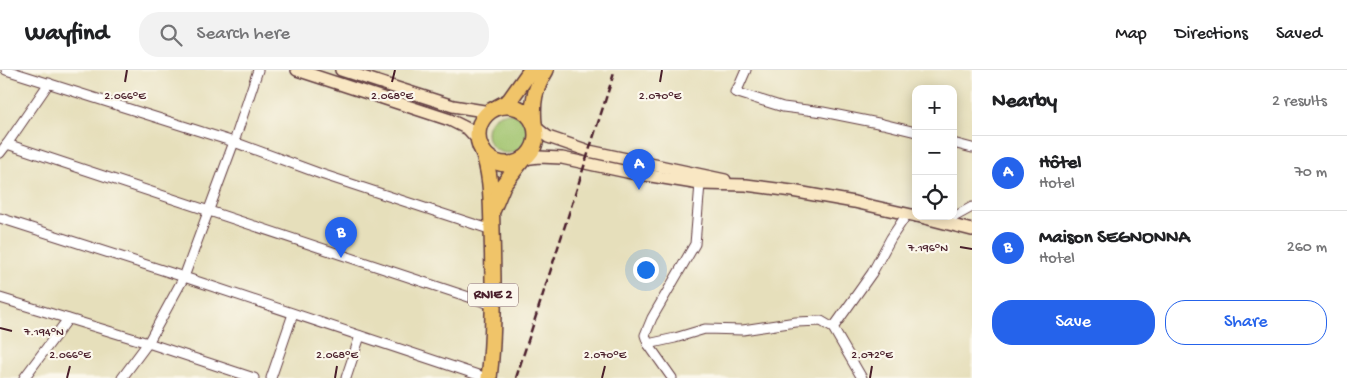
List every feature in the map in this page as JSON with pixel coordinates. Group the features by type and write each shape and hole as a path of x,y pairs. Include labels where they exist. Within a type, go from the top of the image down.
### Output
{"highway":[{"path":"531,70 509,101 493,110 480,125 480,145 489,157 503,163 513,163 523,159 530,153 536,135 532,102 546,70"},
{"path":"493,110 509,106 521,110 530,118 534,126"},
{"name":"RNIE 2","path":"480,145 489,171 494,264 492,358 488,378"},
{"name":"RNIE 2","path":"492,212 503,185 523,159"}],"main road":[{"path":"297,70 450,120 468,129 480,145"},
{"path":"341,70 453,106 493,110"},
{"path":"534,126 548,137 589,151 746,185"},
{"path":"523,159 539,157 562,158 627,172 700,184 746,185 792,191 912,215"},
{"path":"932,220 972,230"}],"street":[{"path":"6,70 234,142 321,174 492,230"},
{"path":"122,378 148,343 184,277 234,142 258,70"},
{"path":"746,70 739,86 734,92 783,107 838,115 912,131"},
{"path":"0,153 48,84"},
{"path":"957,143 972,148"},
{"path":"7,144 493,305"},
{"path":"672,378 648,344 645,335 649,324 696,244 700,184"},
{"path":"943,223 972,207"},
{"path":"833,328 867,279 891,238 912,216"},
{"path":"0,218 488,378"},
{"path":"0,298 148,343 254,378"},
{"path":"271,378 293,314"},
{"path":"24,378 68,319"},
{"path":"648,344 705,329 743,330 821,321 833,328 862,378"},
{"path":"346,378 360,336"}],"green space":[{"path":"507,113 521,119 527,133 521,147 507,153 493,147 487,133 493,119"}],"railway":[{"path":"516,378 615,70"}],"place":[{"name":"Hôtel","path":"639,190"},
{"name":"Maison SEGNONNA","path":"341,258"}]}
